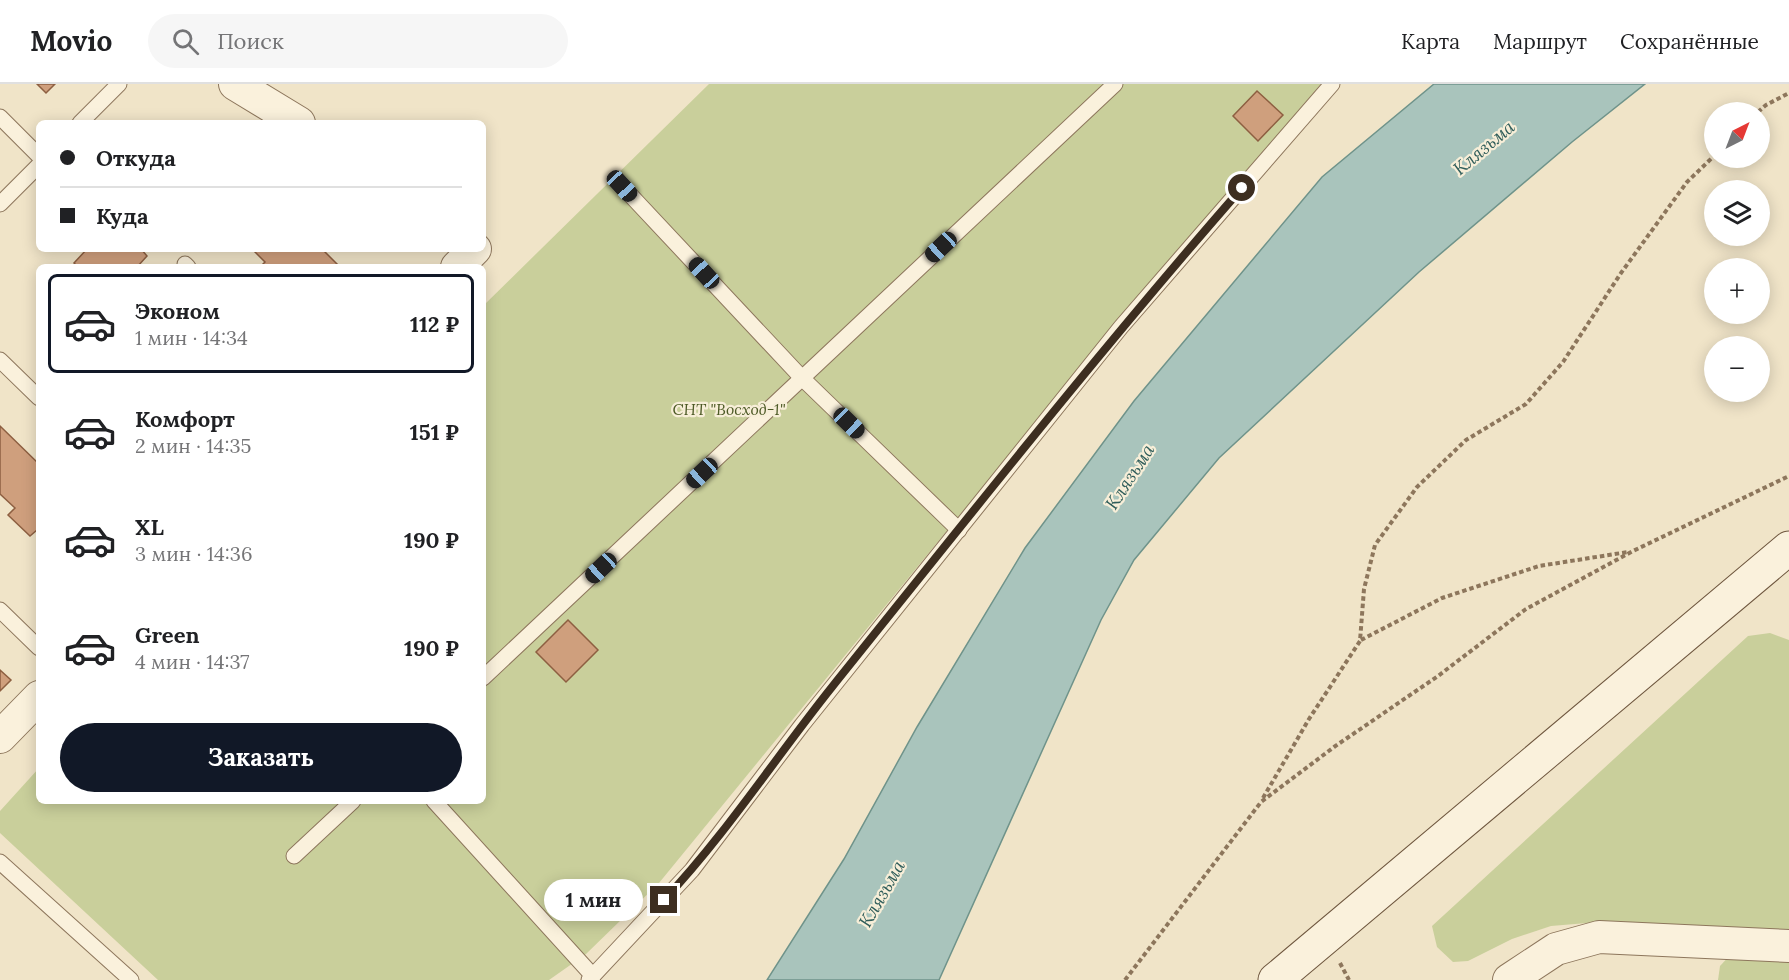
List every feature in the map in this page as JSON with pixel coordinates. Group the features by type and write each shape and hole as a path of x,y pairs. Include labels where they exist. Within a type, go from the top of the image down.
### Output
{"street":[{"path":"235,84 294,120"},
{"path":"460,264 472,252"},
{"path":"1275,980 1789,548"},
{"path":"0,737 36,700"},
{"path":"1509,980 1556,949 1599,937 1789,946"}],"lane":[{"path":"83,120 119,84"},
{"path":"486,675 1115,84"},
{"path":"437,804 591,978 692,870 802,725 1121,327 1332,84"},
{"path":"0,117 36,153"},
{"path":"0,204 36,168"},
{"path":"622,186 802,378 958,530"},
{"path":"0,360 36,395"},
{"path":"0,610 36,645"},
{"path":"294,856 350,804"},
{"path":"0,862 131,980"}],"path":[{"path":"1770,103 1789,93"},
{"path":"1125,980 1261,801 1309,719 1360,641 1364,589 1376,545 1418,487 1466,440 1526,404 1563,362 1621,273 1687,182 1704,166"},
{"path":"1261,801 1334,747 1438,676 1526,609 1633,551 1789,476"},
{"path":"1360,641 1442,598 1539,566 1633,551"}],"green space":[{"name":"СНТ \"Восход-1\"","path":"709,84 1321,84 959,516 659,883 586,954 549,980 158,980 0,833 0,811 36,771 36,804 486,804 486,303"},
{"path":"1770,633 1789,640 1789,931 1611,921 1551,926 1512,939 1468,961 1453,962 1437,947 1432,926 1748,636"},
{"path":"1733,952 1789,955 1789,980 1718,980 1720,966"}],"water":[{"name":"Клязьма","path":"1434,84 1645,84 1572,142 1419,272 1219,458 1134,560 1101,620 939,980 767,980 844,859 917,727 1025,548 1134,401 1322,177"}],"building":[{"path":"37,84 55,84 46,93"},
{"path":"1257,91 1283,115 1258,141 1233,116"},
{"path":"84,252 144,252 147,256 140,264 74,263"},
{"path":"255,252 325,252 337,264 263,264 265,262"},
{"path":"0,426 36,461 36,531 30,536 8,515 15,508 0,494"},
{"path":"568,620 598,650 566,682 536,652"},
{"path":"0,670 11,680 0,691"}],"route":[{"path":"664,900 692,870 802,725 1121,327 1242,188"}]}
